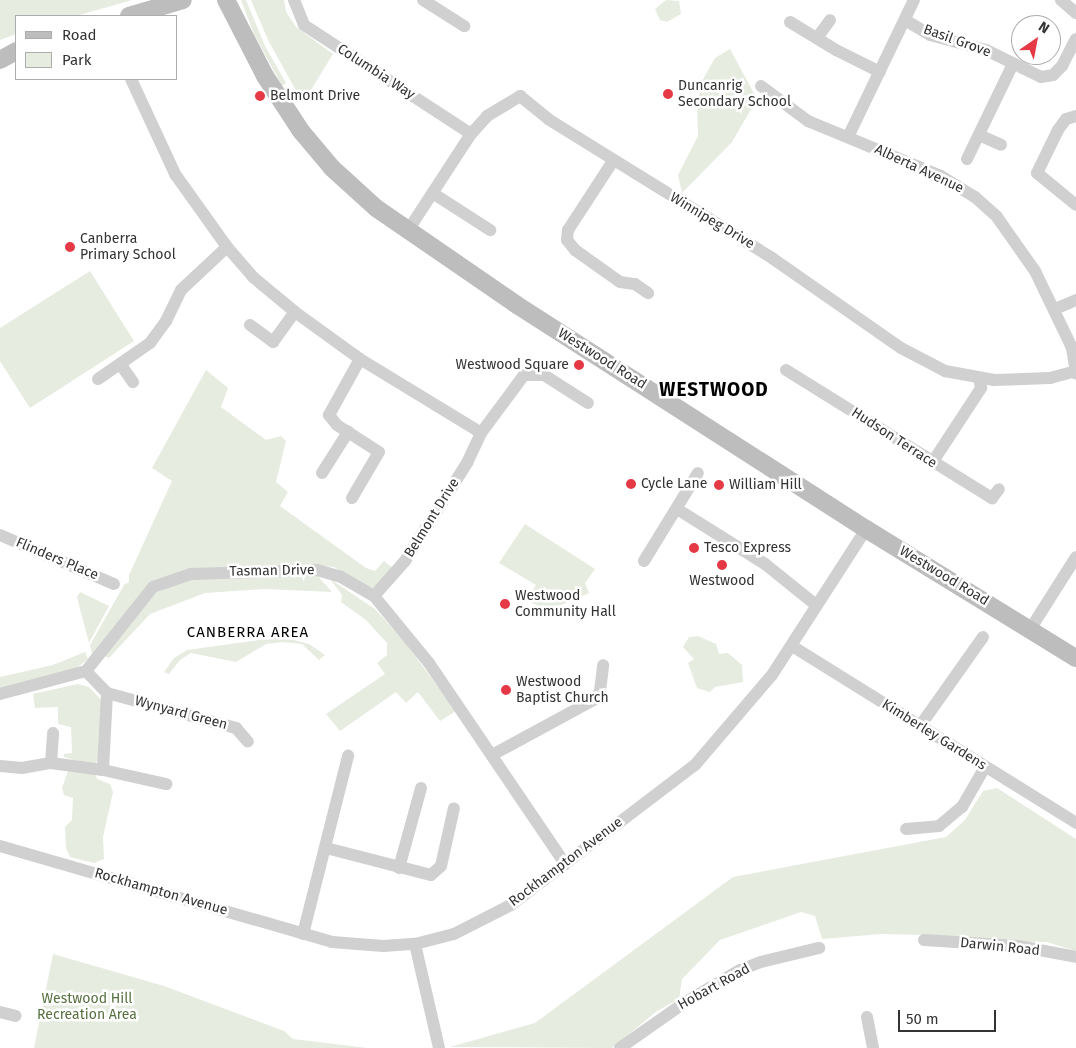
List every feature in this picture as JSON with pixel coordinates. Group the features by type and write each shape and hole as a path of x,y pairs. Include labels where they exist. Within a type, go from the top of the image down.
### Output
{"street":[{"path":"132,15 183,0"},
{"name":"Westwood Road","path":"226,0 265,76 315,149 354,189 407,232 866,530 1031,628 1076,658"},
{"name":"Columbia Way","path":"294,0 304,25 471,134"},
{"path":"423,0 464,26"},
{"name":"Basil Grove","path":"848,137 914,0"},
{"path":"1061,0 1076,13"},
{"path":"817,38 830,20"},
{"name":"Basil Grove","path":"905,20 930,34 986,50 1011,63"},
{"path":"790,22 880,72"},
{"name":"Basil Grove","path":"1015,65 1041,77 1053,75 1062,66 1076,39"},
{"path":"0,60 15,52"},
{"path":"967,159 1013,65"},
{"path":"131,80 167,160 227,246 253,277 295,312 360,359 481,433"},
{"name":"Alberta Avenue","path":"761,86 808,121 941,176 975,197 1010,235 1035,271 1072,348 1076,372"},
{"name":"Winnipeg Drive","path":"407,232 434,194 471,134 486,116 520,96 548,119 772,258 901,348 945,371 979,378 1050,378 1076,372"},
{"path":"1076,116 1066,119 1058,130 1037,173 1076,205"},
{"path":"979,135 1001,145"},
{"path":"614,161 568,230 567,240 575,250 620,282 635,284 648,293"},
{"path":"434,194 490,230"},
{"path":"98,379 121,365 150,343 166,321 181,290 227,246"},
{"path":"1055,310 1076,300"},
{"path":"250,325 273,342 295,312"},
{"path":"352,498 379,452 348,432 329,415 360,359"},
{"path":"121,365 133,382"},
{"name":"Hudson Terrace","path":"786,370 932,463 992,498 999,489"},
{"name":"Belmont Drive","path":"374,596 405,560 467,463 481,433 524,375 544,375 588,403"},
{"path":"932,463 980,388 979,378"},
{"path":"322,473 348,432"},
{"path":"644,561 698,473"},
{"path":"677,509 765,564 816,605"},
{"name":"Rockhampton Avenue","path":"0,846 332,942 383,946 415,944 454,934 511,905 695,765 772,675 866,530"},
{"name":"Flinders Place","path":"0,535 114,584"},
{"path":"1031,628 1076,557"},
{"name":"Tasman Drive","path":"86,671 153,587 191,574 317,570 341,577 374,596 429,663 565,864"},
{"path":"920,726 982,637"},
{"name":"Kimberley Gardens","path":"792,646 1076,823"},
{"path":"492,755 595,698 600,691 603,665"},
{"path":"0,694 86,671"},
{"name":"Wynyard Green","path":"86,671 108,693 236,728 248,742"},
{"path":"103,770 108,693"},
{"path":"51,763 53,733"},
{"path":"303,934 348,756"},
{"path":"0,766 22,768 51,763 103,770 166,784"},
{"path":"906,829 940,826 962,807 985,768"},
{"path":"398,868 421,788"},
{"path":"326,848 431,875 441,866 454,808"},
{"name":"Darwin Road","path":"924,940 1018,946 1076,957"},
{"path":"415,944 439,1048"},
{"name":"Hobart Road","path":"620,1048 684,1002 740,970 761,962 819,948"},
{"path":"0,1012 16,1016"},
{"path":"867,1018 873,1048"}],"green space":[{"path":"0,0 132,0 80,15 15,15 15,34 0,40"},
{"path":"241,0 246,0 265,46 286,83 282,86 254,34"},
{"path":"251,0 284,0 286,12 296,27 333,54 303,103 269,42"},
{"path":"666,0 679,1 681,14 667,22 660,20 655,9"},
{"path":"730,49 757,99 732,142 682,193 678,175 698,136 697,104 702,81 715,58"},
{"path":"90,271 134,341 30,408 0,361 0,328"},
{"path":"206,370 228,388 221,407 266,440 281,436 286,441 276,482 288,492 280,506 366,568 375,571 384,561 394,569 377,588 364,587 334,567 313,565 202,570 150,583 92,654 90,645 124,585 129,582 129,575 172,481 152,468"},
{"path":"525,524 595,569 585,583 589,593 547,611 527,600 536,585 499,563"},
{"path":"315,573 332,592 265,589 205,593 150,614 109,658 104,656 156,593 192,577"},
{"path":"330,579 375,609 404,641 456,711 440,721 418,692 406,703 396,692 340,731 326,714 385,674 377,663 387,655 387,643 366,620 341,602 342,595"},
{"path":"80,592 109,606 89,643 77,597"},
{"path":"698,636 716,644 719,654 728,653 742,665 743,682 715,687 710,692 697,688 688,663 694,659 683,647 689,637"},
{"path":"282,637 309,644 325,655 319,660 302,644 282,642 266,644 236,662 191,653 180,660 169,674 164,672 174,658 187,650"},
{"path":"85,652 88,659 74,670 0,689 0,677 53,665"},
{"path":"78,684 89,687 106,705 101,760 91,765 64,757 64,754 72,753 71,727 58,724 58,707 35,708 33,694"},
{"path":"69,768 95,773 97,779 110,784 113,792 103,837 104,859 94,863 70,857 66,848 65,827 72,820 73,798 64,795 62,788"},
{"path":"997,788 1076,839 1076,951 1047,942 1021,943 932,935 881,934 822,939 815,916 801,912 720,940 682,979 679,999 657,1011 612,1048 450,1047 535,1023 733,877 946,837 965,820 983,791"},
{"name":"Westwood Hill Recreation Area","path":"53,954 164,986 284,1031 293,1039 368,1048 34,1048"}],"place":[{"name":"Duncanrig Secondary School","path":"668,94"},
{"name":"Belmont Drive","path":"260,96"},
{"name":"Canberra Primary School","path":"70,247"},
{"name":"Westwood Square","path":"579,365"},
{"name":"Cycle Lane","path":"631,484"},
{"name":"William Hill","path":"719,485"},
{"name":"Tesco Express","path":"694,548"},
{"name":"Westwood","path":"722,565"},
{"name":"Westwood Community Hall","path":"505,604"},
{"name":"Westwood Baptist Church","path":"506,690"}],"district":[{"name":"WESTWOOD","path":"714,390"},
{"name":"CANBERRA AREA","path":"248,633"}]}
